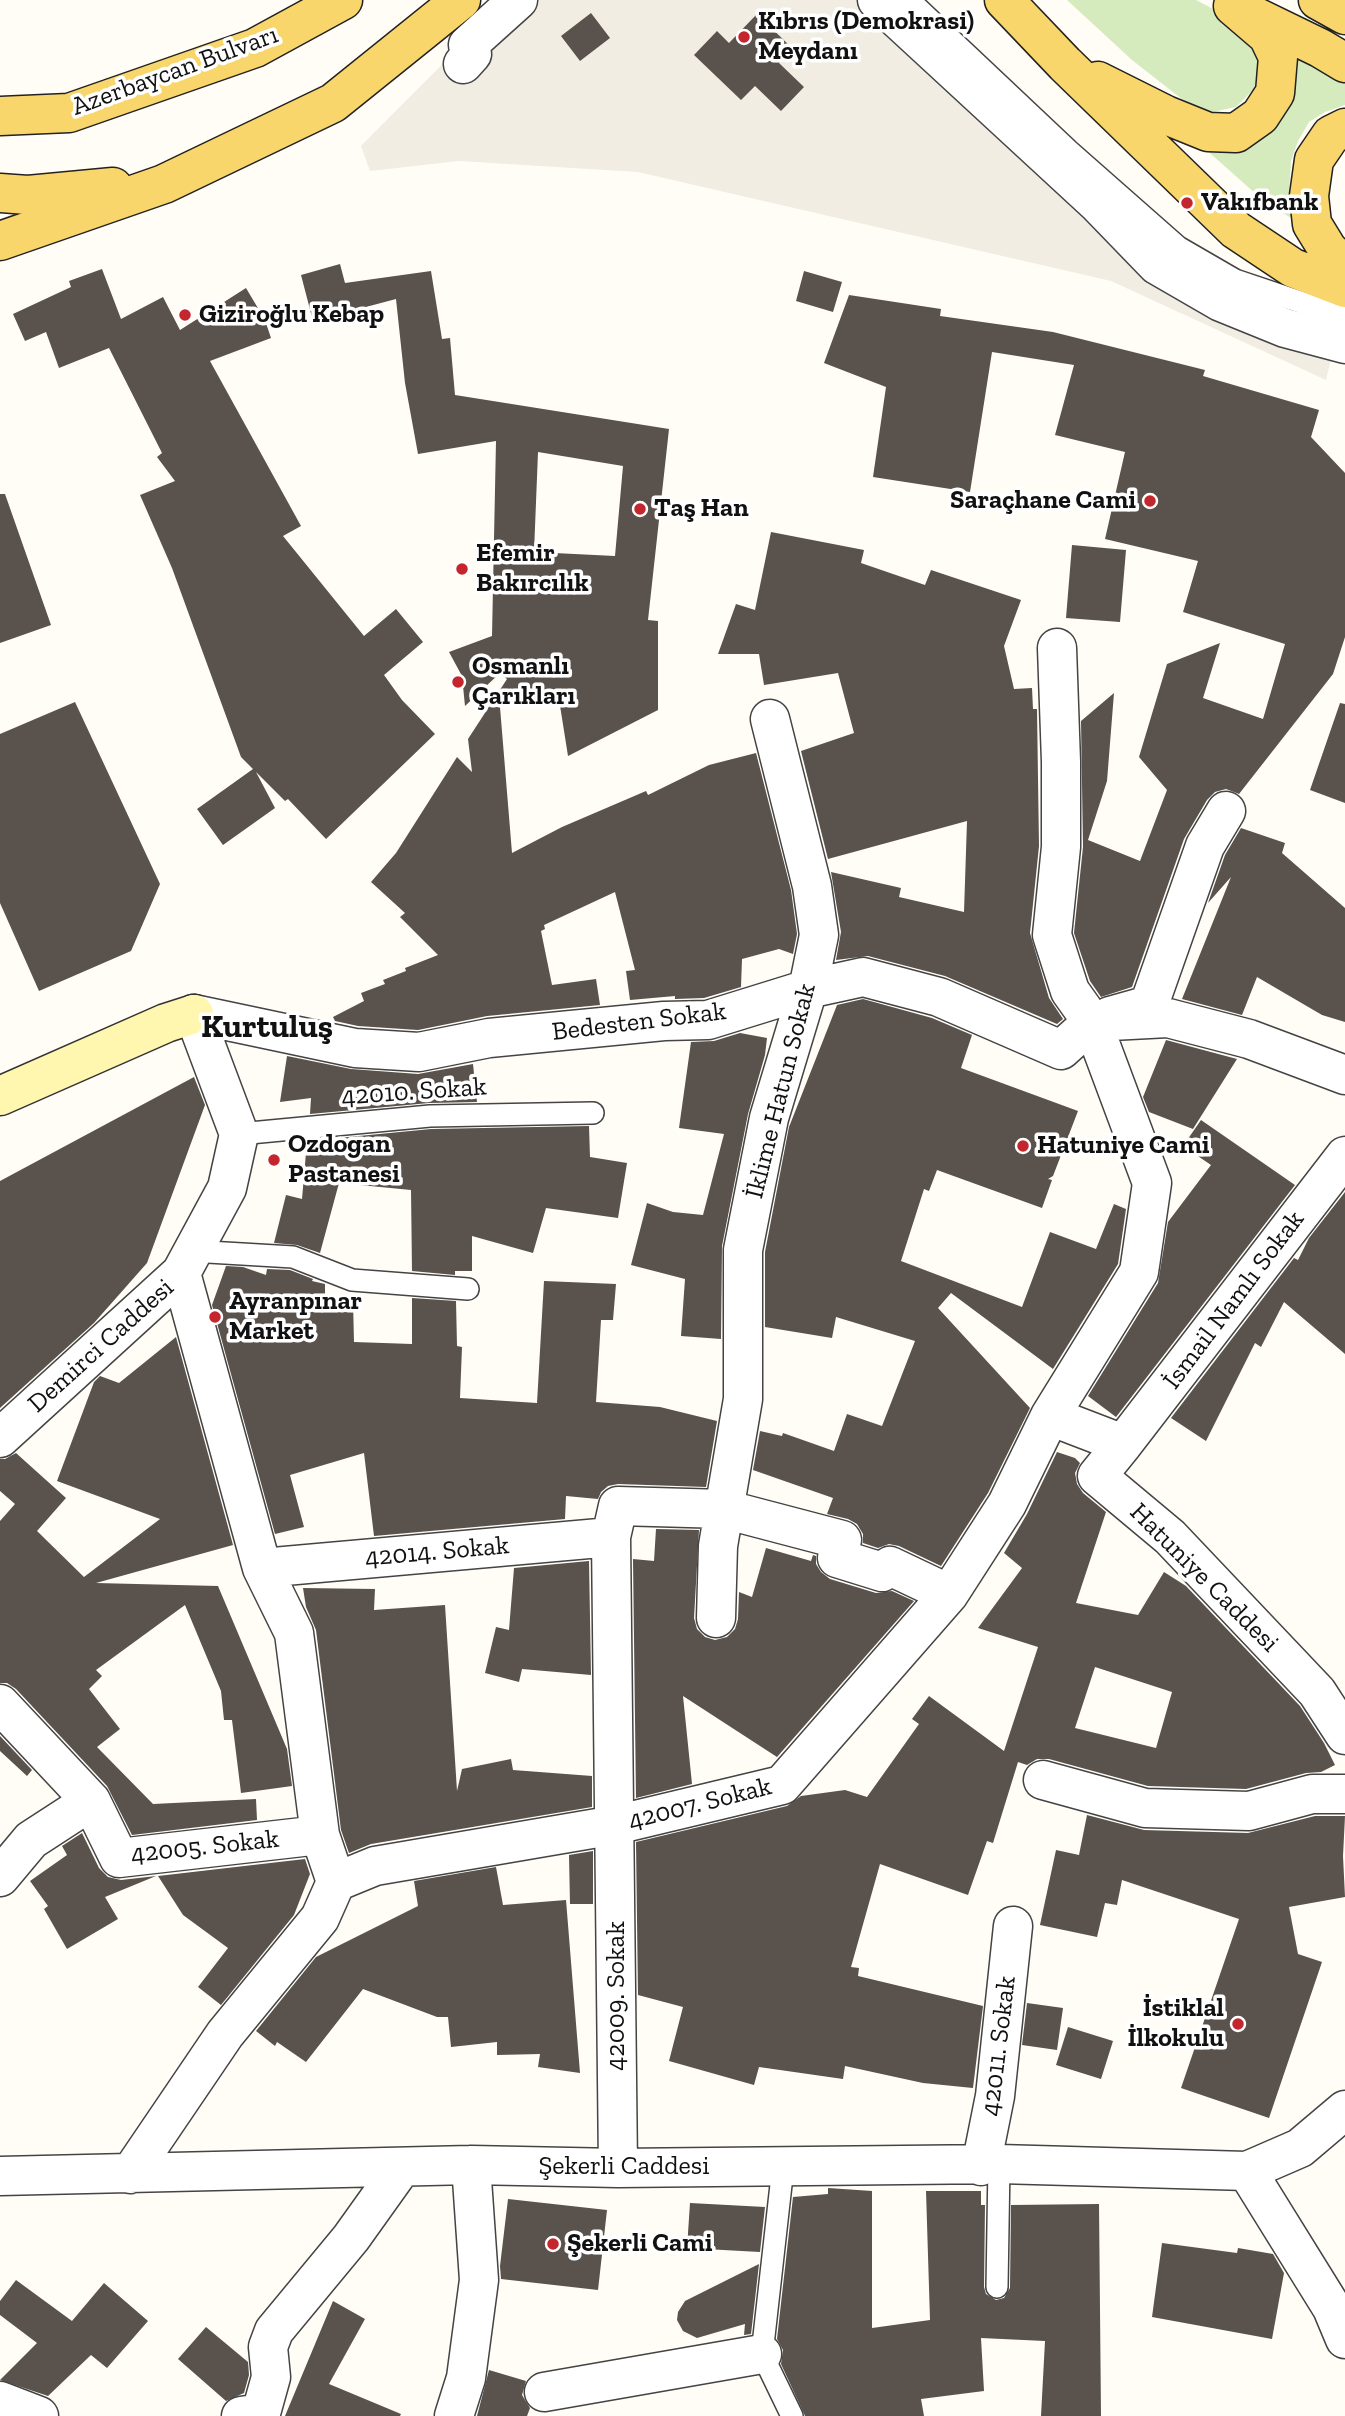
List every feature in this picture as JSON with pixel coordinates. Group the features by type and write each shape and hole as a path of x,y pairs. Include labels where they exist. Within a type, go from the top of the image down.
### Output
{"main road":[{"name":"Azerbaycan Bulvarı","path":"0,116 69,113 255,48 343,0"},
{"path":"0,241 172,179 333,103 461,0"},
{"path":"1004,0 1065,64 1236,230 1293,268 1345,288"},
{"path":"1318,0 1345,15"},
{"path":"1065,64 1166,116 1208,132 1236,133 1260,116 1275,93 1278,57 1268,36 1228,3"},
{"path":"1228,3 1345,63"},
{"path":"1345,128 1331,135 1314,160 1309,196 1312,224 1328,250 1345,265"},
{"path":"0,193 28,195 172,179"},
{"path":"0,1096 166,1023 194,1014"}],"street":[{"path":"463,64 472,54 468,45 518,0"},
{"path":"877,0 1098,204 1157,265 1221,302 1285,328 1345,344"},
{"path":"1057,648 1061,847 1052,935 1070,991 1092,1022 1152,1182 1139,1272 1050,1416 1124,1444"},
{"name":"İklime Hatun Sokak","path":"716,1618 718,1546 743,1399 743,1250 769,1118 808,989 819,935 812,886 770,719"},
{"path":"1092,1022 1149,1005 1205,846 1226,811"},
{"name":"Bedesten Sokak","path":"194,1014 355,1048 419,1052 489,1038 664,1021 708,1020 808,989 863,977 939,997 1061,1050 1092,1022"},
{"path":"194,1014 239,1135"},
{"path":"1092,1022 1168,1018 1249,1039 1345,1075"},
{"name":"Demirci Caddesi","path":"0,1438 186,1262 227,1188 239,1135"},
{"name":"İsmail Namlı Sokak","path":"1124,1444 1345,1156"},
{"path":"130,2174 225,2034 320,1918 336,1882 320,1835 294,1633 262,1568 186,1262"},
{"name":"42007. Sokak","path":"336,1882 375,1866 615,1825 782,1785 949,1594 1007,1504 1050,1416"},
{"name":"Hatuniye Caddesi","path":"1124,1444 1097,1475 1170,1537 1317,1692 1345,1735"},
{"path":"614,1522 724,1509 842,1540 837,1558 883,1572 890,1566 949,1594"},
{"name":"42014. Sokak","path":"262,1568 614,1522"},
{"name":"42009. Sokak","path":"614,1522 618,2168"},
{"name":"42005. Sokak","path":"0,1704 91,1801 119,1858 320,1835"},
{"path":"1043,1780 1145,1808 1249,1811 1312,1794 1345,1794"},
{"path":"0,1877 31,1840 91,1801"},
{"name":"42011. Sokak","path":"990,2165 1013,1926"},
{"path":"1345,2110 1300,2148 1247,2171 1332,2308 1345,2339"},
{"path":"454,2416 466,2378 479,2280 471,2165"},
{"name":"Şekerli Caddesi","path":"0,2176 471,2165 618,2168 990,2165 1247,2171"},
{"path":"254,2415 271,2377 268,2347 274,2331 351,2238 401,2168"},
{"path":"544,2392 762,2354"},
{"path":"0,2401 39,2416"}],"lane":[{"path":"909,0 1069,151 1178,247 1235,280 1345,317"},
{"name":"42010. Sokak","path":"239,1135 430,1116 593,1114"},
{"path":"186,1262 293,1257 352,1280 468,1289"},
{"path":"990,2165 997,2287"},
{"path":"783,2167 762,2354 792,2416"}],"green space":[{"path":"1067,0 1196,0 1234,20 1251,43 1260,66 1255,88 1236,107 1212,112 1187,103 1132,60"},
{"path":"1292,45 1345,76 1345,105 1325,112 1309,122 1291,161 1289,194 1303,225 1266,203 1193,138 1288,102 1298,69"}],"shaded area":[{"path":"506,0 871,0 1136,231 1338,329 1326,380 1111,281 638,172 459,161 370,171 361,146"}],"building":[{"path":"591,13 610,38 580,61 561,36"},
{"path":"757,14 793,49 779,63 804,87 781,111 755,86 741,100 694,55 717,31 729,43"},
{"path":"340,264 345,283 431,271 442,339 450,338 455,395 669,429 648,620 658,621 658,710 568,756 558,693 499,695 512,853 562,827 646,791 648,795 709,765 756,753 791,890 797,934 793,954 779,949 742,959 741,987 704,998 675,999 675,996 630,1000 626,971 635,970 615,892 544,925 545,929 541,931 552,985 596,979 600,1005 487,1016 418,1030 358,1026 335,1021 333,1017 364,1001 361,993 385,984 383,980 406,971 405,968 438,955 400,917 405,913 371,882 396,853 457,757 472,772 468,739 507,679 500,673 465,706 462,676 449,652 492,636 496,441 418,454 405,383 396,299 313,321 301,275","holes":["538,452 623,466 615,556 534,552"]},
{"path":"102,269 121,319 163,297 180,330 246,288 265,320 271,338 210,361 301,526 283,536 364,636 396,609 423,642 384,675 402,700 435,734 326,839 288,799 285,801 256,772 275,808 223,845 197,809 253,769 241,757 172,568 140,495 175,481 157,457 162,453 109,348 59,368 46,332 25,341 13,314 71,287 69,281"},
{"path":"804,271 842,282 833,312 796,301"},
{"path":"849,295 941,309 940,316 1053,332 1205,370 1203,376 1319,410 1311,437 1345,473 1345,637 1333,674 1239,794 1226,789 1215,792 1207,800 1184,839 1132,987 1101,997 1090,981 1074,933 1083,847 1081,721 1114,693 1107,781 1088,840 1140,861 1167,790 1139,757 1167,664 1220,643 1203,698 1263,719 1285,644 1183,612 1198,561 1105,539 1125,452 1055,435 1074,365 992,352 970,492 873,477 886,387 824,363"},
{"path":"0,494 5,494 51,625 0,643"},
{"path":"771,532 864,550 861,563 925,585 931,570 1021,600 1004,646 1014,689 1032,688 1033,709 1037,709 1039,846 1030,933 1049,998 1063,1019 1057,1024 945,976 868,956 836,960 841,932 831,872 901,888 899,897 964,912 967,821 828,859 801,751 854,733 838,673 764,685 759,654 718,654 736,604 755,610"},
{"path":"1072,545 1126,550 1120,622 1066,618"},
{"path":"75,702 160,884 131,951 39,991 0,903 0,734"},
{"path":"1340,703 1345,704 1345,803 1310,790"},
{"path":"1241,828 1285,843 1282,853 1345,908 1345,1022 1322,1015 1257,977 1242,1015 1182,999 1231,877 1208,903 1225,855"},
{"path":"863,999 932,1018 972,1035 961,1068 1078,1111 1053,1176 1048,1179 1052,1180 1042,1208 937,1170 929,1191 924,1189 901,1261 1022,1307 1050,1232 1096,1249 1114,1204 1126,1209 1118,1264 1053,1369 951,1293 938,1308 1030,1408 988,1493 941,1566 899,1546 889,1544 878,1548 863,1543 863,1534 857,1524 827,1514 833,1498 753,1470 760,1431 782,1436 783,1433 834,1451 847,1414 882,1426 915,1341 836,1317 832,1338 765,1327 765,1252 789,1127 837,1005"},
{"path":"740,1033 767,1038 765,1055 748,1114 722,1246 721,1339 681,1336 685,1279 631,1265 647,1203 673,1212 703,1215 724,1134 679,1128 691,1042 714,1041"},
{"path":"1166,1040 1237,1059 1193,1129 1149,1112 1143,1097"},
{"path":"287,1056 351,1069 418,1074 473,1064 477,1102 429,1103 310,1114 311,1098 280,1102"},
{"path":"194,1077 205,1105 147,1263 94,1323 0,1408 0,1181"},
{"path":"1201,1120 1295,1185 1116,1417 1088,1396 1158,1283 1168,1222 1211,1165 1183,1146"},
{"path":"589,1126 590,1157 627,1163 618,1218 546,1208 533,1253 472,1236 472,1271 455,1271 455,1275 412,1271 411,1190 339,1183 320,1253 297,1245 274,1243 286,1195 302,1199 307,1141 431,1129"},
{"path":"1345,1192 1345,1354 1284,1302 1261,1347 1255,1343 1206,1441 1171,1418 1294,1258 1298,1260 1309,1238"},
{"path":"226,1266 243,1267 266,1275 267,1269 290,1270 325,1284 325,1302 353,1301 354,1342 412,1344 412,1298 456,1301 457,1346 462,1347 460,1398 537,1403 544,1281 616,1284 613,1320 601,1320 596,1402 660,1407 717,1421 706,1487 618,1484 608,1486 598,1499 566,1496 565,1519 374,1536 364,1453 290,1475 304,1527 275,1534 212,1305"},
{"path":"176,1337 233,1545 96,1583 218,1586 287,1749 292,1786 241,1793 232,1720 224,1720 221,1691 185,1605 96,1670 102,1676 89,1689 120,1729 97,1747 153,1804 256,1799 257,1820 132,1835 107,1786 16,1689 7,1683 0,1683 0,1521 15,1504 0,1491 0,1459 16,1453 66,1498 37,1531 84,1577 160,1519 57,1481 94,1382 100,1376 119,1383"},
{"path":"1057,1452 1075,1458 1080,1463 1075,1473 1077,1484 1083,1493 1106,1512 1076,1603 1138,1615 1164,1572 1186,1586 1300,1706 1335,1765 1321,1772 1306,1773 1246,1789 1148,1786 1049,1759 1037,1759 1027,1765 1018,1762 993,1843 987,1841 968,1895 880,1864 851,1967 859,1968 858,1976 983,2006 973,2088 923,2083 845,2066 843,2079 759,2067 754,2085 669,2061 683,2007 638,1995 636,1842 787,1806 801,1796 845,1790 867,1797 919,1724 912,1719 929,1696 1004,1751 1038,1647 978,1628 1022,1568 1004,1553 1027,1514","holes":["1095,1667 1172,1692 1156,1748 1075,1728"]},
{"path":"656,1529 699,1530 694,1618 697,1629 705,1637 715,1640 727,1637 735,1629 739,1592 752,1597 766,1548 811,1561 813,1555 816,1556 816,1564 830,1579 876,1593 892,1591 914,1601 777,1757 683,1696 692,1784 636,1798 633,1559 654,1561"},
{"path":"589,1561 591,1675 522,1669 519,1682 485,1673 496,1627 509,1630 514,1568"},
{"path":"303,1588 375,1589 374,1610 445,1605 457,1791 462,1769 511,1759 513,1770 592,1776 592,1807 371,1844 349,1853 341,1830 316,1630 306,1607"},
{"path":"0,1736 32,1770 27,1776 0,1751"},
{"path":"1087,1815 1144,1830 1248,1833 1315,1816 1345,1816 1345,1897 1289,1907 1298,1954 1322,1962 1269,2118 1181,2088 1239,1919 1122,1880 1117,1905 1105,1903 1097,1937 1040,1925 1056,1850 1079,1855"},
{"path":"82,1833 99,1868 108,1877 121,1880 156,1876 105,1897 118,1919 67,1949 44,1909 48,1906 30,1881 67,1855 62,1846"},
{"path":"593,1851 593,1904 570,1904 569,1855"},
{"path":"305,1859 310,1874 294,1915 221,2005 198,1987 228,1948 183,1915 158,1876"},
{"path":"496,1867 503,1905 566,1900 580,2073 538,2067 540,2054 497,2055 497,2042 451,2047 448,2017 437,2017 363,1989 306,2062 277,2042 275,2046 256,2031 316,1957 418,1906 414,1881"},
{"path":"1027,2003 1063,2008 1057,2050 1022,2045"},
{"path":"1068,2027 1113,2041 1101,2079 1056,2065"},
{"path":"828,2188 872,2191 872,2328 930,2320 926,2191 981,2191 981,2205 985,2205 984,2287 986,2294 996,2300 1004,2298 1010,2288 1011,2205 1099,2204 1101,2416 1041,2416 1045,2341 981,2338 984,2391 921,2399 924,2416 805,2416 781,2364 783,2350 777,2339 793,2197 828,2194"},
{"name":"Şekerli Cami","path":"508,2199 607,2210 598,2290 501,2279 500,2266"},
{"path":"690,2203 765,2207 760,2252 687,2248"},
{"path":"1162,2243 1237,2253 1238,2248 1273,2254 1284,2273 1272,2339 1152,2317"},
{"path":"759,2264 751,2334 744,2335 745,2324 697,2338 683,2331 677,2320 678,2312 685,2301"},
{"path":"16,2280 72,2321 104,2283 148,2321 107,2368 91,2355 48,2396 0,2380 37,2343 0,2315 0,2301"},
{"path":"333,2301 365,2319 329,2384 401,2414 400,2416 285,2416"},
{"path":"206,2327 248,2362 249,2375 244,2393 226,2401 178,2359"},
{"path":"489,2370 526,2381 522,2395 530,2408 527,2416 477,2416"}],"place":[{"name":"Kıbrıs (Demokrasi) Meydanı","path":"744,37"},
{"name":"Vakıfbank","path":"1187,203"},
{"name":"Giziroğlu Kebap","path":"185,315"},
{"name":"Saraçhane Cami","path":"1150,501"},
{"name":"Taş Han","path":"640,509"},
{"name":"Efemir Bakırcılık","path":"462,569"},
{"name":"Osmanlı Çarıkları","path":"458,682"},
{"name":"Hatuniye Cami","path":"1023,1146"},
{"name":"Ozdogan Pastanesi","path":"274,1160"},
{"name":"Ayranpınar Market","path":"215,1317"},
{"name":"İstiklal İlkokulu","path":"1238,2024"},
{"name":"Şekerli Cami","path":"553,2244"}],"district":[{"name":"Kurtuluş","path":"267,1028"}]}
